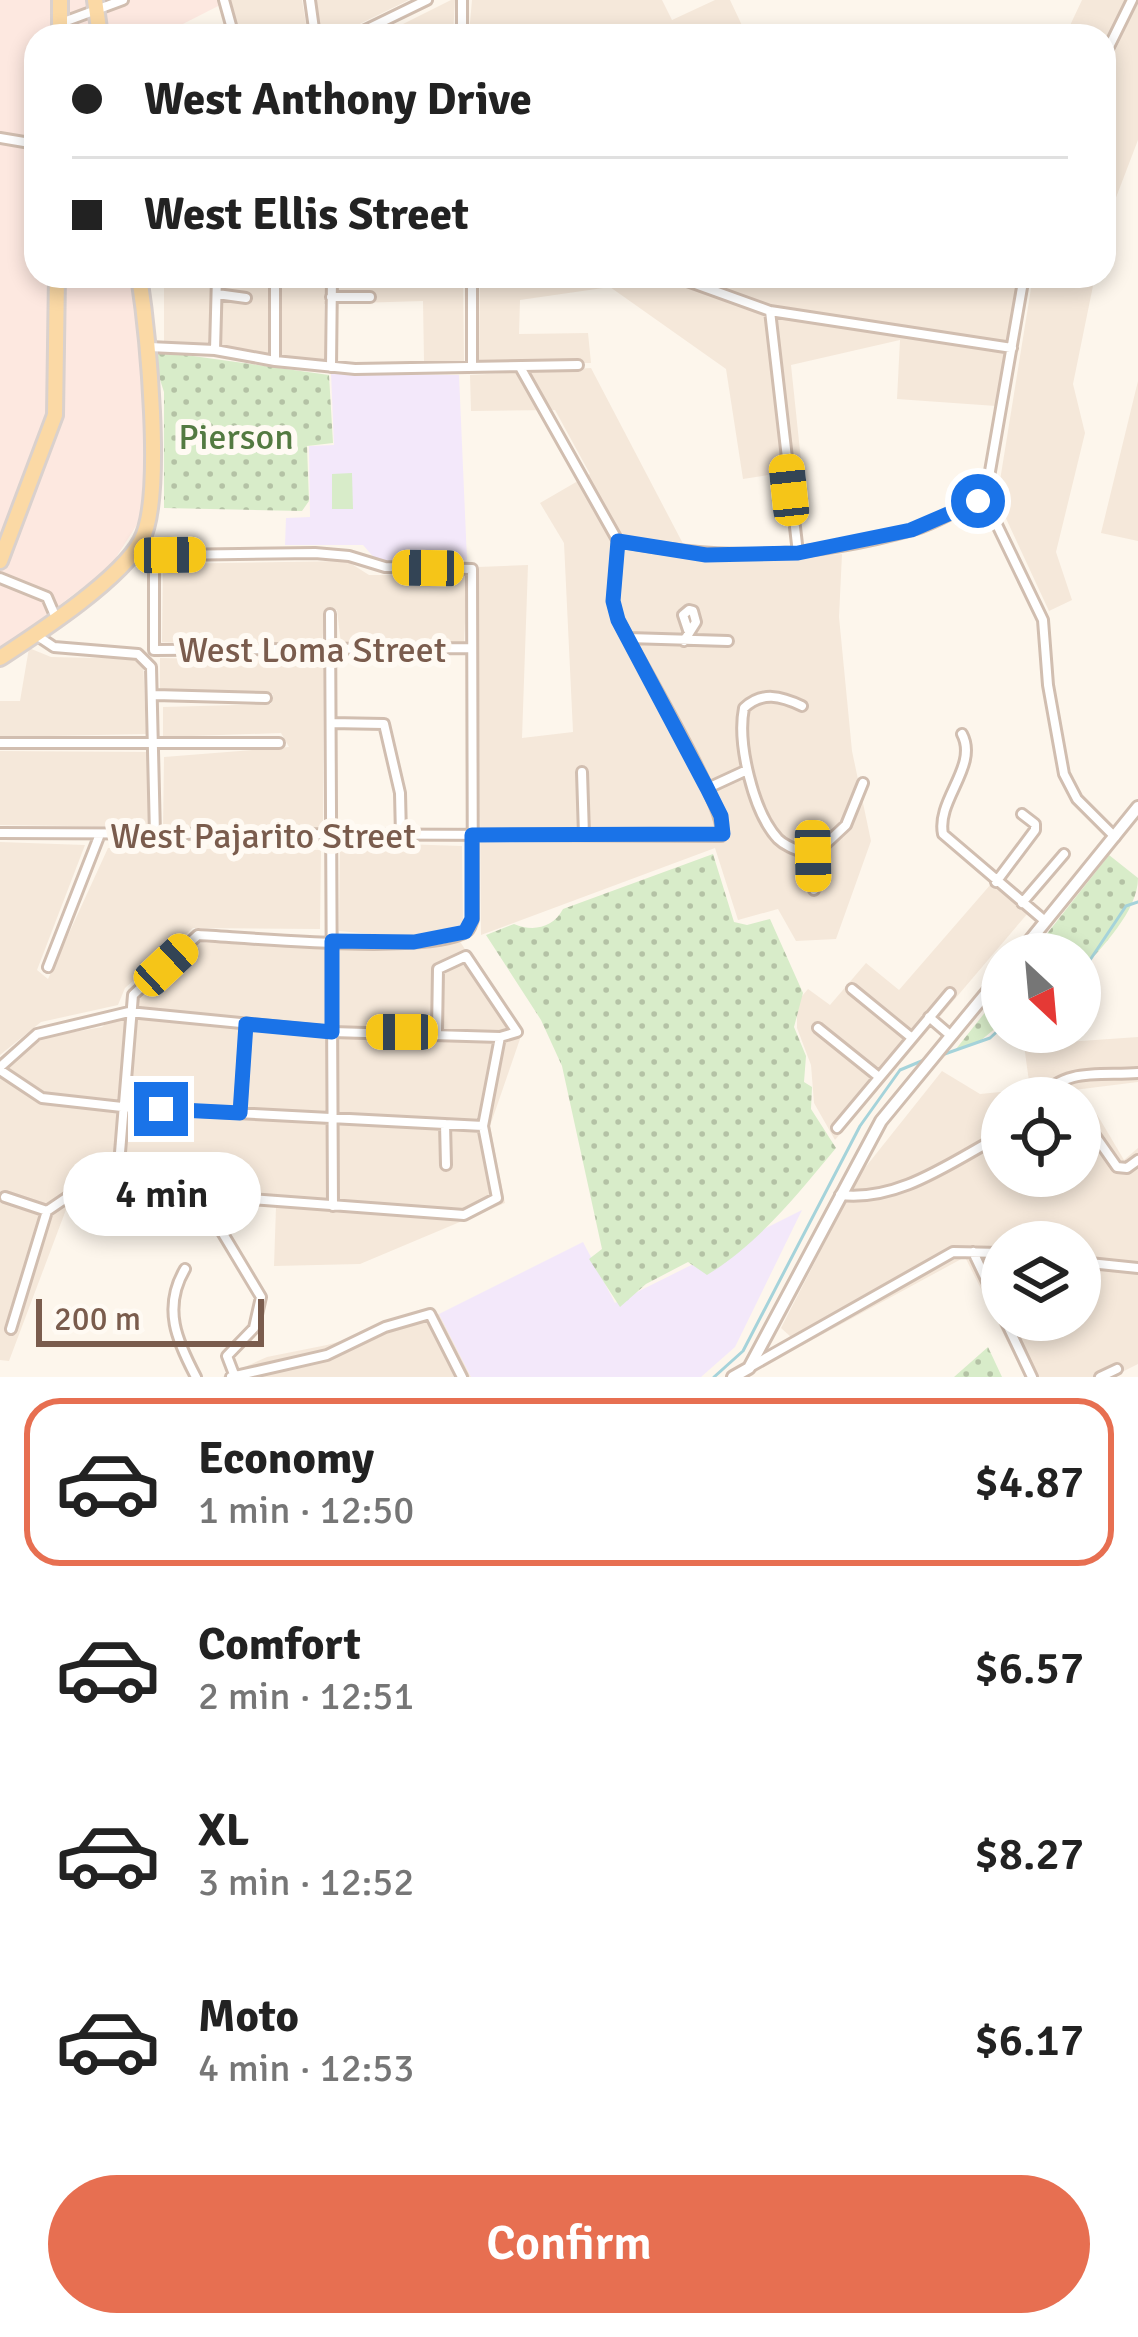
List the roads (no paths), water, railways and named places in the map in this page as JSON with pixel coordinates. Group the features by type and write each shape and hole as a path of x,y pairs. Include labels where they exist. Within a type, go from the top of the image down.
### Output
{"main road":[{"path":"0,561 55,416 57,288"},
{"path":"0,658 115,573 140,544 150,507 149,347 141,288"}],"street":[{"path":"69,24 96,5 123,0"},
{"path":"378,24 427,0"},
{"path":"1116,33 1132,0"},
{"path":"215,350 217,288"},
{"path":"274,288 274,361"},
{"path":"331,288 331,367"},
{"path":"472,288 472,367"},
{"path":"706,288 770,311 1012,349"},
{"path":"1022,288 985,500 1043,620 1048,685 1064,774 1078,799 1115,837"},
{"path":"217,294 246,298"},
{"path":"331,297 370,297"},
{"path":"770,311 798,553"},
{"path":"149,347 215,350 331,367 578,365"},
{"path":"520,367 618,541 613,601 627,638 707,788 747,770"},
{"path":"618,541 706,555 798,553 911,530 985,500"},
{"path":"117,1189 133,995 198,935 414,942 460,934 472,919 472,568 385,567 349,556 315,553 170,555 140,544"},
{"name":"West Loma Street","path":"140,544 154,566 154,650 470,648"},
{"path":"0,578 47,597 56,618"},
{"path":"330,614 333,1206"},
{"path":"684,640 688,630"},
{"path":"35,634 54,647 138,654 152,667 155,835"},
{"path":"627,638 728,641"},
{"path":"154,695 266,698"},
{"path":"802,706 760,697 744,708 741,731 747,770 775,836 790,848 813,856"},
{"path":"331,722 384,724 400,793 401,836"},
{"path":"962,734 967,751 941,827 948,841 1046,922"},
{"path":"0,743 279,743"},
{"path":"582,772 584,836"},
{"path":"814,890 813,856 846,826 863,783"},
{"name":"West Pajarito Street","path":"0,833 721,836 721,816 707,788"},
{"path":"1037,933 1138,807"},
{"path":"996,882 1035,830 1022,814"},
{"path":"48,967 100,834"},
{"path":"1022,903 1064,854"},
{"path":"437,1033 438,969 466,956 517,1032 500,1036 332,1032 129,1012 37,1034 0,1069 42,1098 122,1107 482,1126"},
{"path":"852,989 912,1038"},
{"path":"837,1128 950,993"},
{"path":"748,1368 881,1121 981,999"},
{"path":"929,1017 950,1035"},
{"path":"240,1113 246,1024"},
{"path":"818,1028 879,1077"},
{"path":"10,1329 47,1211 75,1192 117,1189 440,1216 464,1215 497,1198 482,1126 500,1036"},
{"path":"1080,1077 1138,1073"},
{"path":"445,1124 446,1165"},
{"path":"1101,1144 1117,1167 1127,1168 1138,1160"},
{"path":"838,1195 861,1198 894,1192 981,1146"},
{"path":"200,1196 261,1298 254,1328 227,1356 234,1376 327,1355 386,1327 430,1314 462,1377"},
{"path":"5,1197 47,1211"},
{"path":"973,1250 981,1267"},
{"path":"733,1377 946,1255 981,1251"},
{"path":"1101,1264 1138,1268"},
{"path":"185,1269 176,1284 173,1324 176,1340 196,1377"},
{"path":"769,1327 791,1344"},
{"path":"1015,1341 1032,1377"},
{"path":"1100,1377 1118,1369"}],"waterway":[{"path":"1101,944 1126,906 1138,902"},
{"path":"939,1056 981,1041"},
{"path":"714,1377 743,1351 860,1126 900,1070 924,1060"}],"park label":[{"name":"Pierson","path":"236,436"}]}
